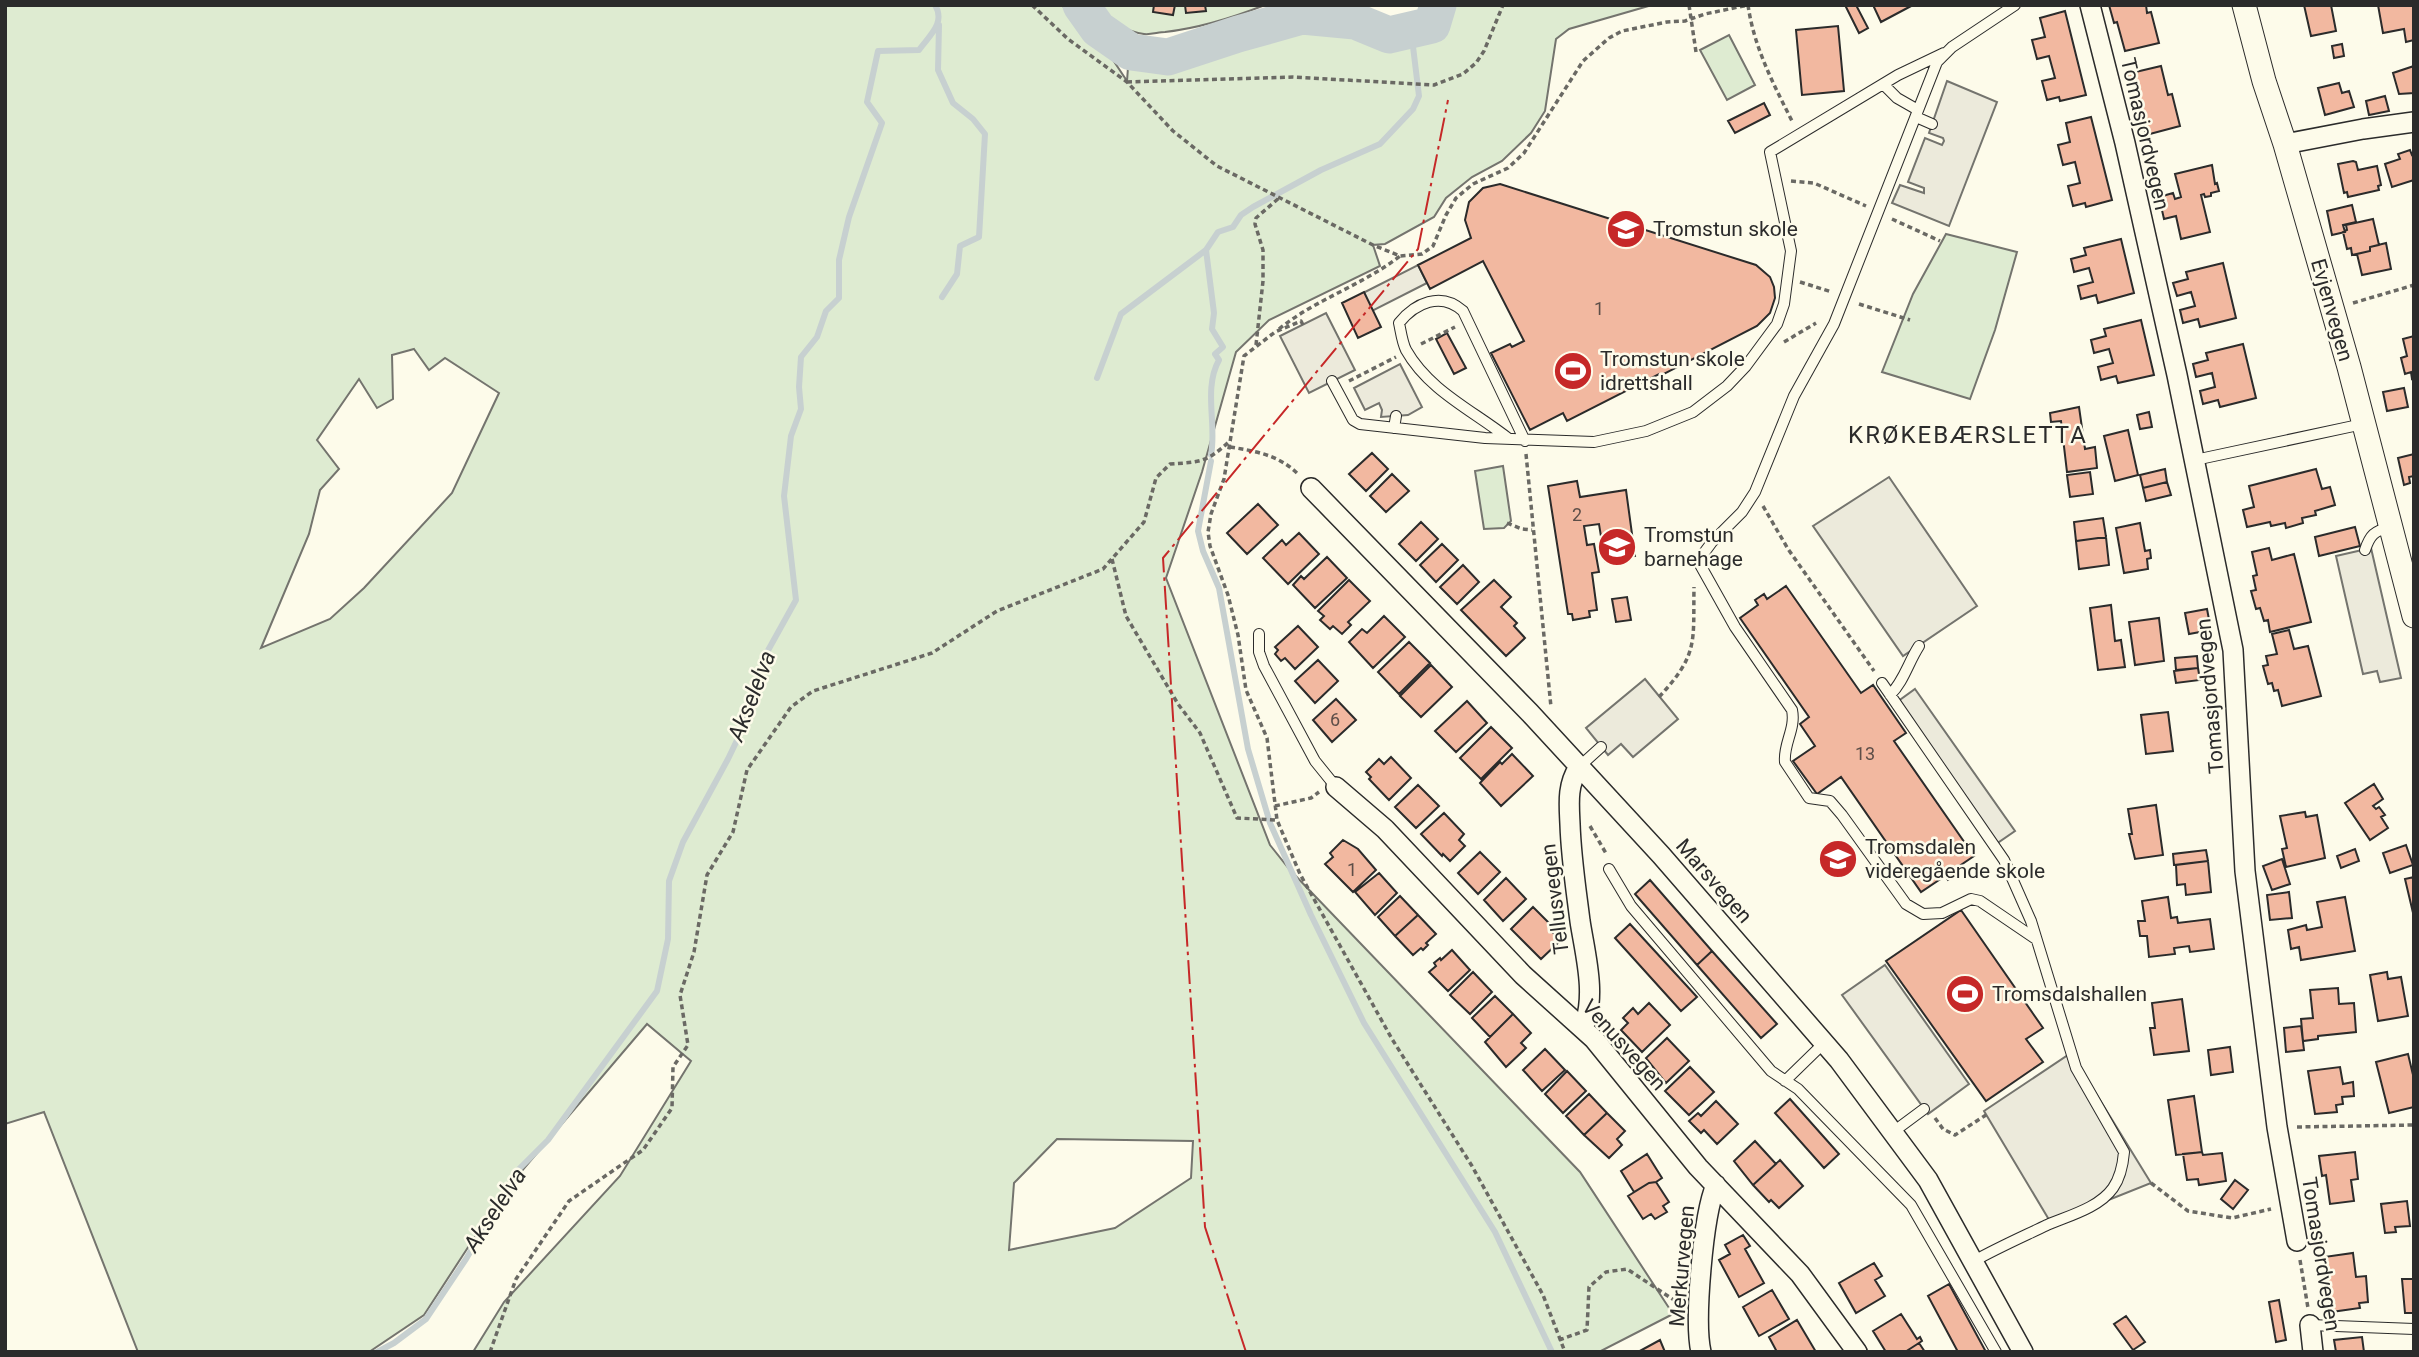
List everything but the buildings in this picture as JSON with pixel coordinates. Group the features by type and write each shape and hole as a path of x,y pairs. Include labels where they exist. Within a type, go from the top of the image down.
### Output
{"street":[{"name":"Tomasjordvegen","path":"2090,5 2195,460 2233,650 2245,871 2277,1127 2297,1241"},
{"name":"Evjenvegen","path":"2244,5 2363,424 2414,616"},
{"path":"2285,144 2414,122"},
{"name":"Marsvegen","path":"1311,488 1530,713 1661,855 1824,1043 1928,1180 2023,1352"},
{"name":"Tellusvegen","path":"1579,767 1570,784 1569,810 1571,856 1589,996 1583,1028"},
{"name":"Venusvegen","path":"1334,785 1390,834 1523,975 1583,1028 1716,1185 1800,1274 1857,1352"},
{"name":"Merkurvegen","path":"1701,1352 1698,1315 1710,1204 1716,1185"},
{"name":"Tomasjordvegen","path":"2310,1325 2313,1352"}],"lane":[{"path":"1332,381 1353,420 1360,424 1510,440 1605,441 1646,431 1693,412 1727,386 1746,366 1777,324 1784,304 1791,251 1770,152 1883,84 1944,52 2015,5"},
{"path":"1944,52 1933,69 1891,192 1878,212 1836,319 1794,396 1755,492 1742,512 1712,542 1698,561 1735,626 1792,710 1794,720 1784,756 1785,762 1809,798 1830,801 1906,904 1923,914 1942,913 1970,899 1980,901 2036,939"},
{"path":"1883,84 1932,124"},
{"path":"1510,440 1437,387 1419,369 1407,351 1399,323 1416,306 1442,300 1454,302 1463,311 1525,441"},
{"path":"1394,428 1396,416"},
{"path":"2195,460 2363,424"},
{"path":"2365,550 2369,537 2376,530 2390,527"},
{"path":"1259,634 1259,652 1264,666 1303,740 1334,785"},
{"path":"1890,695 1901,684 1909,662 1919,646"},
{"path":"1882,683 2000,854 2027,909 2076,1068 2123,1149 2119,1177 2113,1189 2098,1201 1974,1261"},
{"path":"1579,767 1601,747"},
{"path":"1609,869 1630,906 1771,1071 1798,1089 1911,1205 1996,1352"},
{"path":"1785,1081 1824,1043"},
{"path":"1893,1132 1927,1110"},
{"path":"2310,1325 2414,1329"}],"path":[{"path":"1032,5 1068,39 1127,82 1173,131 1217,166 1390,254 1400,256 1422,254 1433,246 1456,198 1474,184 1508,168 1524,153 1583,61 1596,47 1622,31 1748,5 1752,30 1758,41 1765,69 1798,134"},
{"path":"1127,82 1293,78 1434,85 1463,74 1476,63 1485,51 1503,5"},
{"path":"1689,5 1696,52"},
{"path":"1776,182 1814,183 1940,241"},
{"path":"1256,345 1263,281 1263,250 1255,223 1256,218 1279,198"},
{"path":"1400,256 1387,266 1312,306 1244,356 1224,479 1211,514 1208,532 1210,546 1228,595 1238,635 1246,690 1267,738 1277,820 1300,874 1392,1039 1472,1166 1536,1283 1565,1352"},
{"path":"1787,278 1910,320"},
{"path":"2331,309 2414,285"},
{"path":"1761,345 1780,344 1824,319 1836,319"},
{"path":"1407,351 1467,320"},
{"path":"1276,332 1301,321 1303,325"},
{"path":"1350,380 1392,359"},
{"path":"1373,369 1376,376"},
{"path":"490,1352 516,1279 569,1201 643,1150 672,1108 673,1067 688,1045 680,995 694,952 707,875 733,832 747,770 790,707 813,691 932,653 997,611 1103,569 1144,522 1156,478 1170,464 1201,462 1213,456 1231,440"},
{"path":"1525,441 1554,741"},
{"path":"1230,447 1257,452 1286,462 1311,488"},
{"path":"1755,492 1788,549 1882,683"},
{"path":"1507,523 1532,530"},
{"path":"1112,558 1126,616 1178,704 1200,733 1237,818 1277,820"},
{"path":"1659,697 1683,668 1692,649 1698,561"},
{"path":"1275,806 1311,798 1334,785"},
{"path":"1927,1110 1943,1129 1955,1135 1986,1115"},
{"path":"2277,1127 2414,1125"},
{"path":"2151,1183 2188,1211 2232,1218 2290,1204"},
{"name":"Tomasjordvegen","path":"2297,1241 2310,1325"},
{"path":"1559,1340 1587,1330 1589,1287 1606,1272 1627,1269 1698,1315"}],"green space":[{"path":"5,5 1062,5 1090,40 1113,60 1127,81 1129,54 1168,59 1303,19 1354,22 1390,37 1435,27 1442,5 1652,5 1569,29 1556,39 1545,111 1531,133 1502,161 1472,177 1446,198 1434,217 1385,244 1373,245 1380,266 1269,320 1236,352 1202,472 1166,578 1270,845 1290,870 1580,1172 1673,1314 1599,1352 473,1352 504,1302 620,1176 691,1061 647,1024 504,1192 424,1315 369,1352 138,1352 44,1112 5,1124","holes":["414,349 429,370 445,358 499,393 452,493 364,588 330,619 261,648 309,534 320,490 339,469 317,440 359,379 377,408 393,399 392,355","1057,1139 1193,1141 1191,1178 1115,1228 1009,1250 1014,1183"]},
{"path":"1092,5 1265,5 1203,25 1146,34 1116,24"},
{"path":"1729,35 1755,85 1727,100 1700,50"},
{"path":"1946,234 2017,252 1995,330 1970,399 1882,372 1913,294"},
{"path":"1503,466 1511,521 1504,528 1484,529 1475,471"}],"shaded area":[{"path":"1947,81 1997,102 1949,226 1892,203 1900,185 1924,193 1924,188 1908,182 1925,138 1942,145 1944,141 1943,138 1929,133"},
{"path":"1418,265 1427,283 1372,311 1363,293"},
{"path":"1326,313 1355,370 1309,393 1280,336"},
{"path":"1400,364 1422,407 1408,415 1381,417 1379,403 1365,410 1354,388"},
{"path":"1889,477 1977,606 1903,656 1813,526"},
{"path":"2371,548 2401,678 2380,682 2377,671 2363,674 2336,556"},
{"path":"1645,679 1678,719 1633,757 1621,744 1608,755 1586,728"},
{"path":"1915,689 2015,831 1996,844 1897,702"},
{"path":"1885,965 1969,1084 1928,1114 1842,995"},
{"path":"2071,1053 2151,1183 2051,1223 1984,1111"}],"waterway":[{"name":"Akselelva","path":"377,1352 426,1319 466,1259 519,1169 548,1140 657,991 668,939 669,881 683,842 740,734 766,654 796,600 784,496 791,436 801,409 801,357 817,337 826,311 839,298 839,260 849,217 882,123 867,102 878,51 919,50 939,18 935,5"},
{"path":"1081,5 1098,29 1131,52 1168,57 1302,16 1355,21 1389,35 1432,25 1438,5"},
{"path":"939,25 938,70 953,103 973,119 985,134 979,237 960,246 957,274 942,297"},
{"path":"1097,378 1121,314 1206,250 1218,232 1233,227 1241,215 1321,170 1380,144 1413,109 1419,96 1411,30"},
{"path":"1206,250 1214,313 1212,329 1223,347 1215,354 1219,360 1212,383 1211,455"},
{"path":"1211,461 1198,531 1203,551 1219,588 1248,749 1270,823 1364,1023 1495,1232 1552,1352"}],"power":[{"path":"1246,1352 1205,1227 1163,558 1418,249 1448,100"}],"place":[{"name":"Tromstun skole","path":"1626,229"},
{"name":"Tromstun skole idrettshall","path":"1573,371"},
{"name":"Tromstun barnehage","path":"1617,547"},
{"name":"Tromsdalen videregående skole","path":"1838,859"},
{"name":"Tromsdalshallen","path":"1965,994"}],"district":[{"name":"KRØKEBÆRSLETTA","path":"1968,435"}]}
